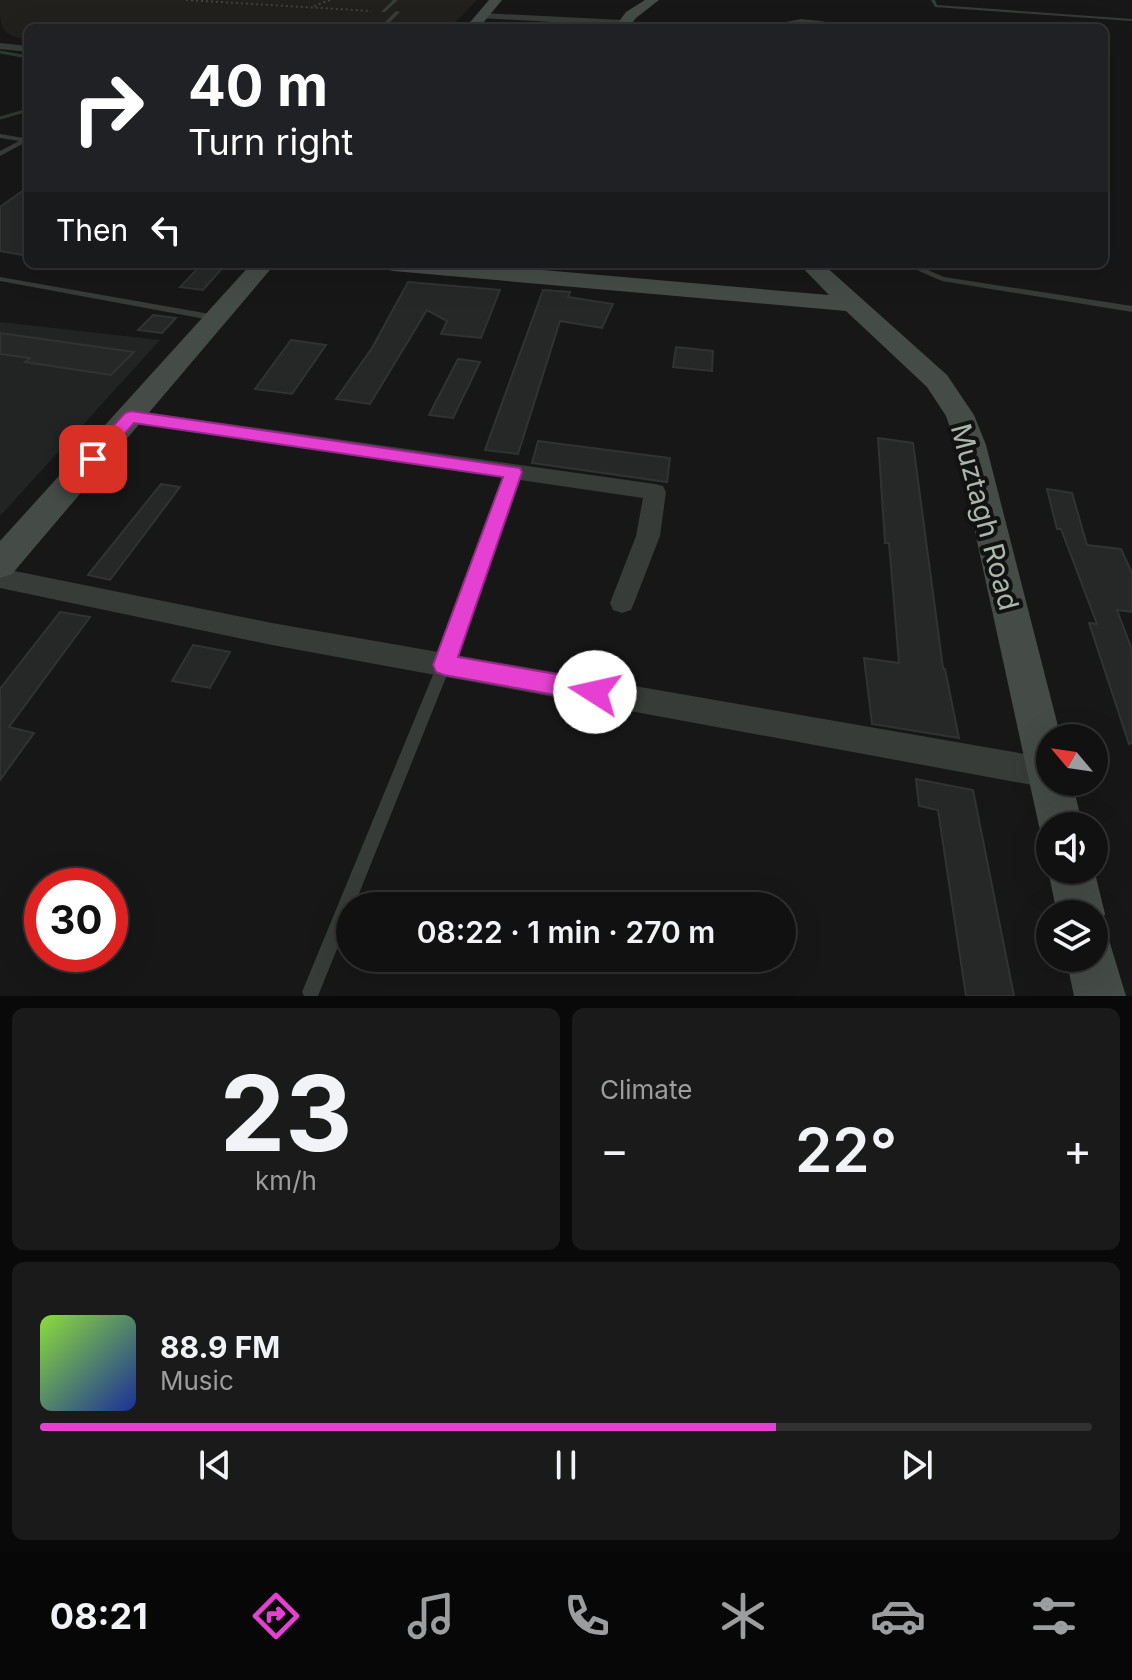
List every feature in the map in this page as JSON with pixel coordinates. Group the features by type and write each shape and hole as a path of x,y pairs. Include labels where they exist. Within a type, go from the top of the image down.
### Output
{"street":[{"path":"475,24 496,0"},
{"path":"624,24 653,0"},
{"path":"482,16 594,24"},
{"path":"0,46 24,49"},
{"path":"0,564 261,268"},
{"path":"439,268 854,304"},
{"name":"Muztagh Road","path":"814,268 937,381 960,415 971,445 1037,724"},
{"path":"131,417 655,492 648,536 622,603"},
{"path":"0,578 272,634 1036,775"},
{"path":"1094,972 1100,996"}],"lane":[{"path":"383,11 396,0"},
{"path":"933,0 935,6 1132,20"},
{"path":"385,24 398,12"},
{"path":"1078,16 1082,24"},
{"path":"780,24 796,21 819,24"},
{"path":"0,136 24,139"},
{"path":"0,154 24,141"},
{"path":"916,268 942,279 1132,309"},
{"path":"0,279 217,318"},
{"path":"311,992 444,665 514,472"}],"path":[{"path":"186,0 383,11"},
{"path":"282,7 292,0"},
{"path":"309,8 330,0"}],"shaded area":[{"path":"0,0 477,0 454,24 24,24 24,39 7,33 0,18"},
{"path":"0,322 160,340 0,516"}],"building":[{"path":"24,190 24,255 0,251 0,207"},
{"path":"198,268 222,268 203,290 180,287"},
{"path":"408,282 500,290 481,338 441,334 447,321 427,310 370,404 336,399 372,348"},
{"path":"543,290 570,292 568,297 613,304 602,328 560,321 518,454 485,450"},
{"path":"153,315 176,318 162,333 138,330"},
{"path":"0,333 134,352 111,375 25,362 30,358 0,354"},
{"path":"291,340 326,345 292,394 255,389"},
{"path":"676,347 713,351 712,371 673,367"},
{"path":"458,359 480,362 453,418 429,415"},
{"path":"878,438 913,443 943,668 959,738 872,724 864,658 899,663 889,543 885,543"},
{"path":"538,441 670,458 667,482 532,463"},
{"path":"161,484 180,487 110,580 88,575"},
{"path":"1047,489 1072,493 1087,545 1121,549 1132,573 1132,612 1117,610 1132,650 1132,743 1129,744 1089,623 1097,624 1061,529 1057,529"},
{"path":"60,612 90,617 9,727 34,733 0,780 0,689"},
{"path":"193,645 230,652 210,688 172,681"},
{"path":"916,779 973,790 1014,996 966,996 938,810 919,806"}],"waterway":[{"path":"0,52 24,56"},
{"path":"0,118 24,111"}],"route":[{"path":"93,459 131,417 514,472 444,665 595,692"}]}
